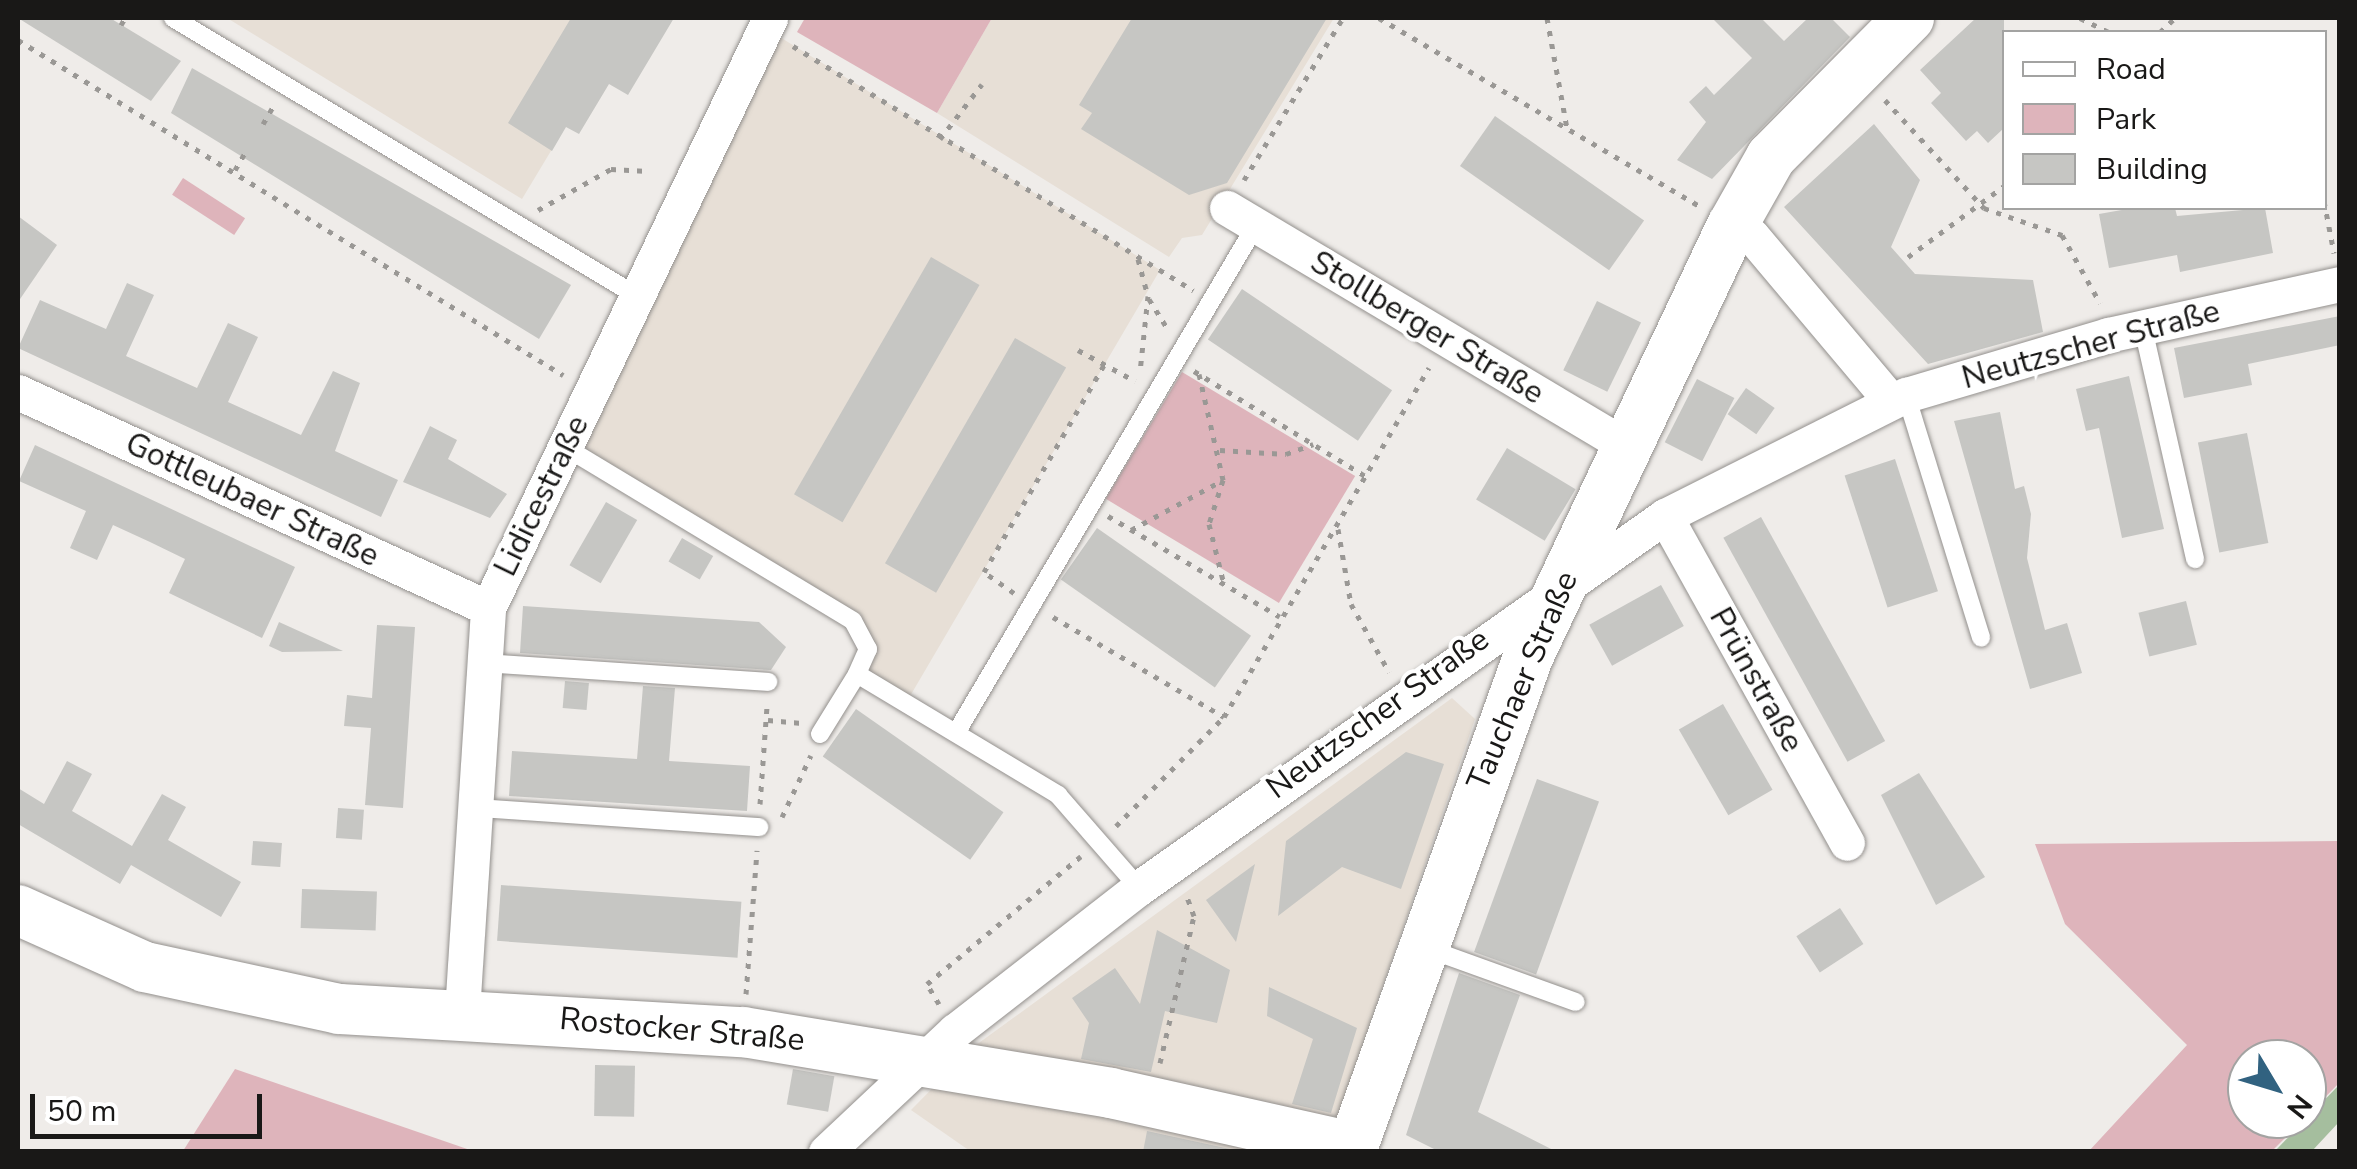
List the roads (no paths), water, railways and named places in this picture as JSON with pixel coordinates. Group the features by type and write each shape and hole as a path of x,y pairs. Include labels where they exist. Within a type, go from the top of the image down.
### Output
{"main road":[{"name":"Tauchaer Straße","path":"1352,1149 1421,946 1564,583 1732,226 1771,157 1909,18"},
{"name":"Rostocker Straße","path":"18,910 145,967 229,989 339,1009 462,1012 942,1045 1152,1102 1352,1149"}],"street":[{"name":"Lidicestraße","path":"462,1012 488,608 768,23"},
{"name":"Stollberger Straße","path":"1242,216 1628,448"},
{"path":"1732,226 1752,236 1898,398"},
{"name":"Neutzscher Straße","path":"826,1152 942,1045 1152,878 1404,692 1666,516 1898,398 2108,335 2338,274"},
{"name":"Gottleubaer Straße","path":"18,392 488,608"},
{"name":"Prünstraße","path":"1666,516 1847,843"}],"lane":[{"path":"173,18 637,296"},
{"path":"956,733 1088,505 1147,387 1177,355 1210,300 1242,216"},
{"path":"2143,328 2195,560"},
{"path":"1898,398 1980,638"},
{"path":"564,447 853,621 868,649 820,734"},
{"path":"485,663 768,682"},
{"path":"857,674 1058,795 1152,878"},
{"path":"478,808 759,827"},
{"path":"1421,946 1576,1002"}]}
